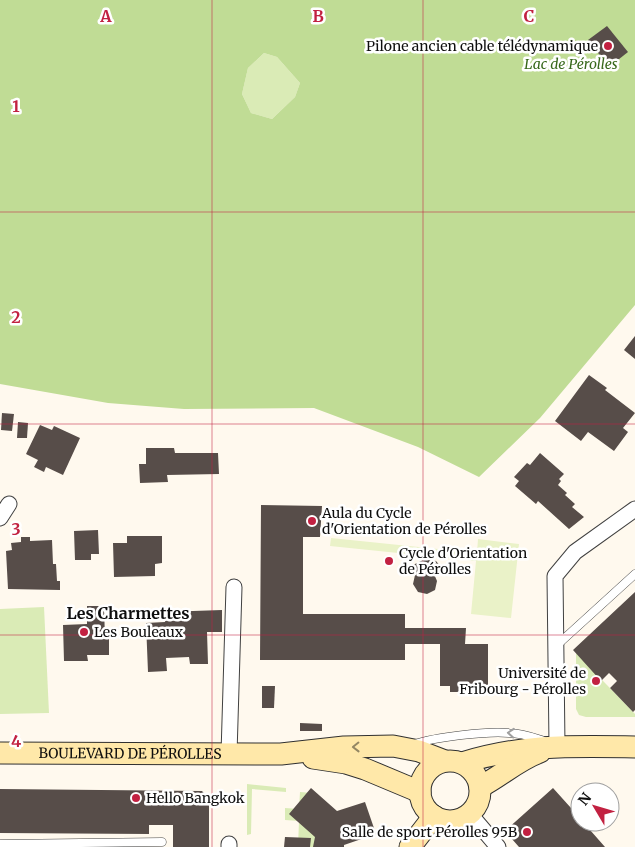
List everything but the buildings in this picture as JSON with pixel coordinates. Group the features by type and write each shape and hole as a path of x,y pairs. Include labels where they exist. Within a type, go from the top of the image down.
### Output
{"main road":[{"name":"BOULEVARD DE PÉROLLES","path":"557,746 635,748"},
{"path":"454,762 472,771 480,787 478,802 470,814 461,819 451,821 434,816 424,805 420,792 426,773 438,764 512,750 557,746"},
{"path":"480,787 500,776 521,760 557,746"},
{"name":"BOULEVARD DE PÉROLLES","path":"0,753 280,754 344,747 405,748 454,762"},
{"name":"BOULEVARD DE PÉROLLES","path":"280,754 346,763 388,777 420,792"},
{"path":"410,847 434,816"}],"street":[{"path":"0,518 9,504"},
{"path":"557,746 555,576 575,552 635,508"},
{"name":"BOULEVARD DE PÉROLLES","path":"229,754 234,587"},
{"path":"470,814 498,847"}],"lane":[{"path":"556,646 635,574"},
{"name":"BOULEVARD DE PÉROLLES","path":"405,748 433,740 507,732 527,735 557,746"},
{"path":"0,844 162,842"}],"green space":[{"name":"Lac de Pérolles","path":"0,0 635,0 635,305 540,418 479,477 418,447 314,408 184,409 108,403 0,384","holes":["264,53 277,57 300,83 295,97 272,119 251,113 242,94 248,68"]},
{"path":"264,53 277,57 300,83 295,97 272,119 251,113 242,94 248,68"},
{"path":"331,538 477,553 478,539 519,544 511,618 471,614 476,561 330,546"},
{"path":"44,607 49,713 0,714 0,609"},
{"path":"576,653 635,714 635,717 586,717 579,715 576,709"},
{"path":"247,784 286,788 286,792 252,789 251,834 247,835"},
{"path":"300,792 312,793 318,847 298,847 299,821 285,820 285,808 299,809"}],"place":[{"name":"Pilone ancien cable télédynamique","path":"608,46"},
{"name":"Aula du Cycle d'Orientation de Pérolles","path":"312,521"},
{"name":"Cycle d'Orientation de Pérolles","path":"389,561"},
{"name":"Les Bouleaux","path":"84,632"},
{"name":"Université de Fribourg - Pérolles","path":"596,681"},
{"name":"Hello Bangkok","path":"136,798"},
{"name":"Salle de sport Pérolles 95B","path":"527,832"}],"district":[{"name":"Les Charmettes","path":"128,613"}]}
